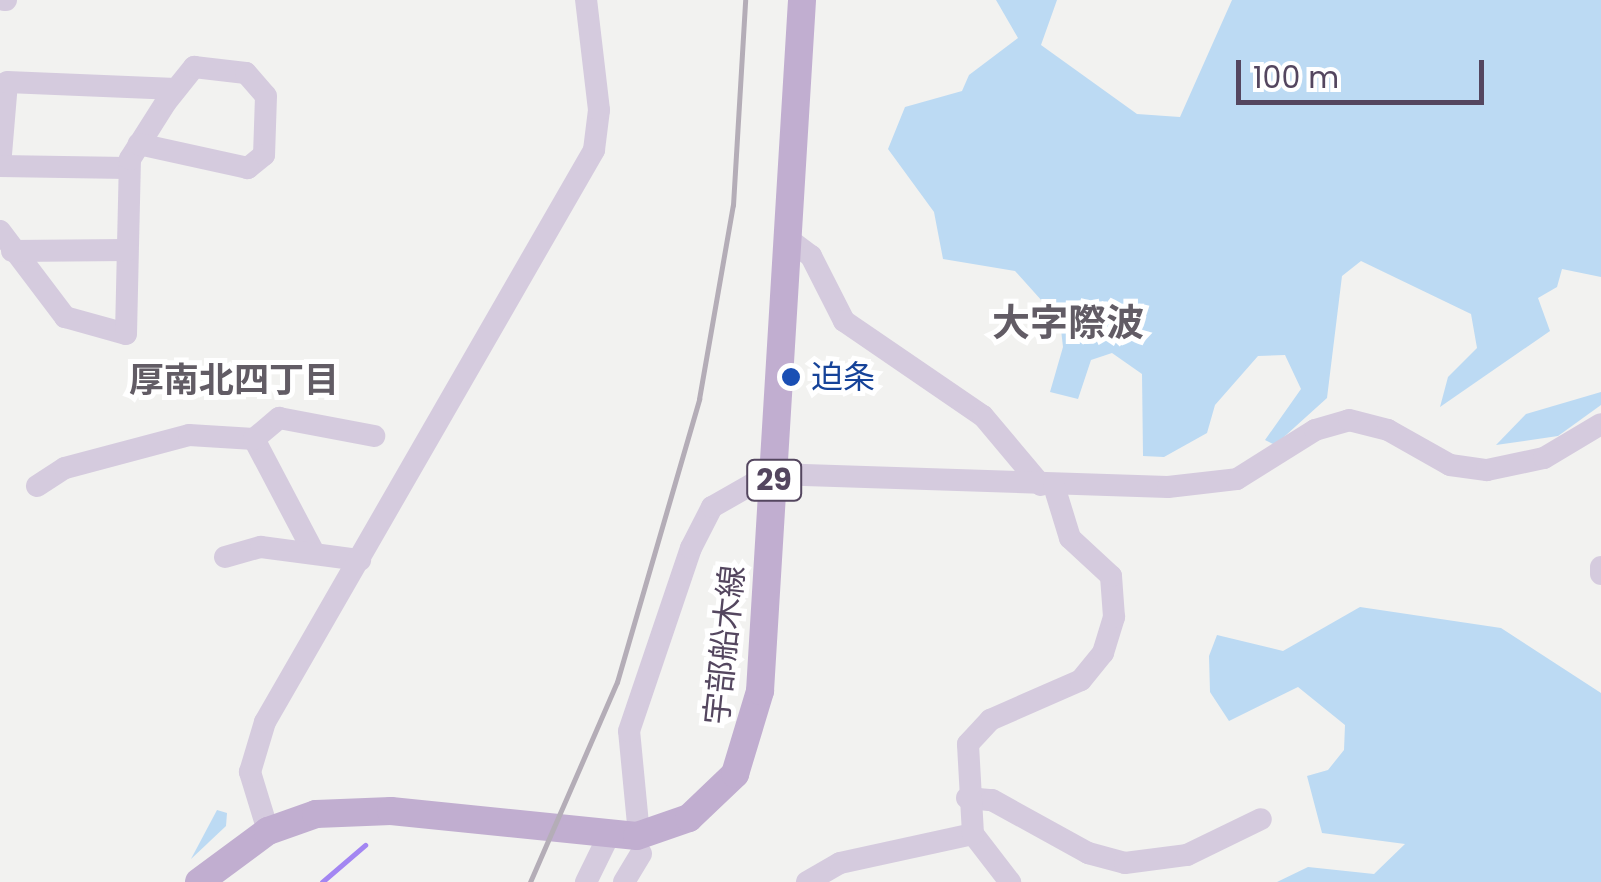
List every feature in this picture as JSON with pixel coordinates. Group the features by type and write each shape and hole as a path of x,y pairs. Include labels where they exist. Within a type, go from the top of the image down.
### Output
{"main road":[{"name":"宇部船木線","path":"199,882 268,831 316,814 391,812 608,837 689,818 744,756 760,691 802,0"}],"street":[{"path":"268,831 252,793 254,744 594,150 600,110 586,0"},
{"path":"6,241 65,317 126,334 127,168 139,144 194,67 246,73 266,96 264,155 248,168 139,144"},
{"path":"127,168 0,166 7,82 176,89"},
{"path":"786,238 812,256 844,321 982,416 1047,486 1070,538 1110,576 1114,617 1081,680 978,730 964,758 973,834 1010,882"},
{"path":"6,241 127,250"},
{"path":"37,486 65,468 189,435 254,439 280,418 374,436"},
{"path":"638,824 628,731 691,548 722,500 754,483 774,480 1047,486 1237,479 1333,422 1376,424 1450,465 1487,470 1544,458 1599,431"},
{"path":"254,439 314,553"},
{"path":"225,557 261,546 360,560"},
{"path":"967,798 992,800 1125,872 1186,855 1261,819"},
{"path":"807,882 840,864 973,834"},
{"path":"586,882 608,837"},
{"path":"624,882 640,854"}],"shaded area":[{"path":"996,0 1057,0 1041,45 1137,114 1180,117 1232,0 1601,0 1601,277 1562,269 1557,287 1538,298 1550,331 1440,407 1448,377 1477,348 1471,314 1361,261 1342,276 1327,398 1275,445 1265,440 1301,389 1285,355 1258,356 1215,405 1207,433 1164,457 1143,456 1142,374 1112,353 1091,360 1078,399 1050,392 1063,347 1060,321 1015,271 943,259 934,212 888,149 905,107 962,91 969,75 1018,38"},
{"path":"1601,392 1601,405 1558,436 1496,445 1526,414"},
{"path":"1360,607 1501,628 1601,693 1601,882 1277,882 1308,867 1374,874 1405,844 1322,833 1307,776 1328,770 1344,750 1345,725 1298,687 1229,721 1210,692 1209,656 1217,635 1283,651"},
{"path":"217,810 227,813 226,826 191,859"}],"waterway":[{"path":"322,882 365,845"}],"railway":[{"path":"530,882 617,682 699,399 733,205 745,0"}],"place":[{"name":"迫条","path":"791,377"}],"district":[{"name":"大字際波","path":"1068,323"},
{"name":"厚南北四丁目","path":"234,380"}]}
